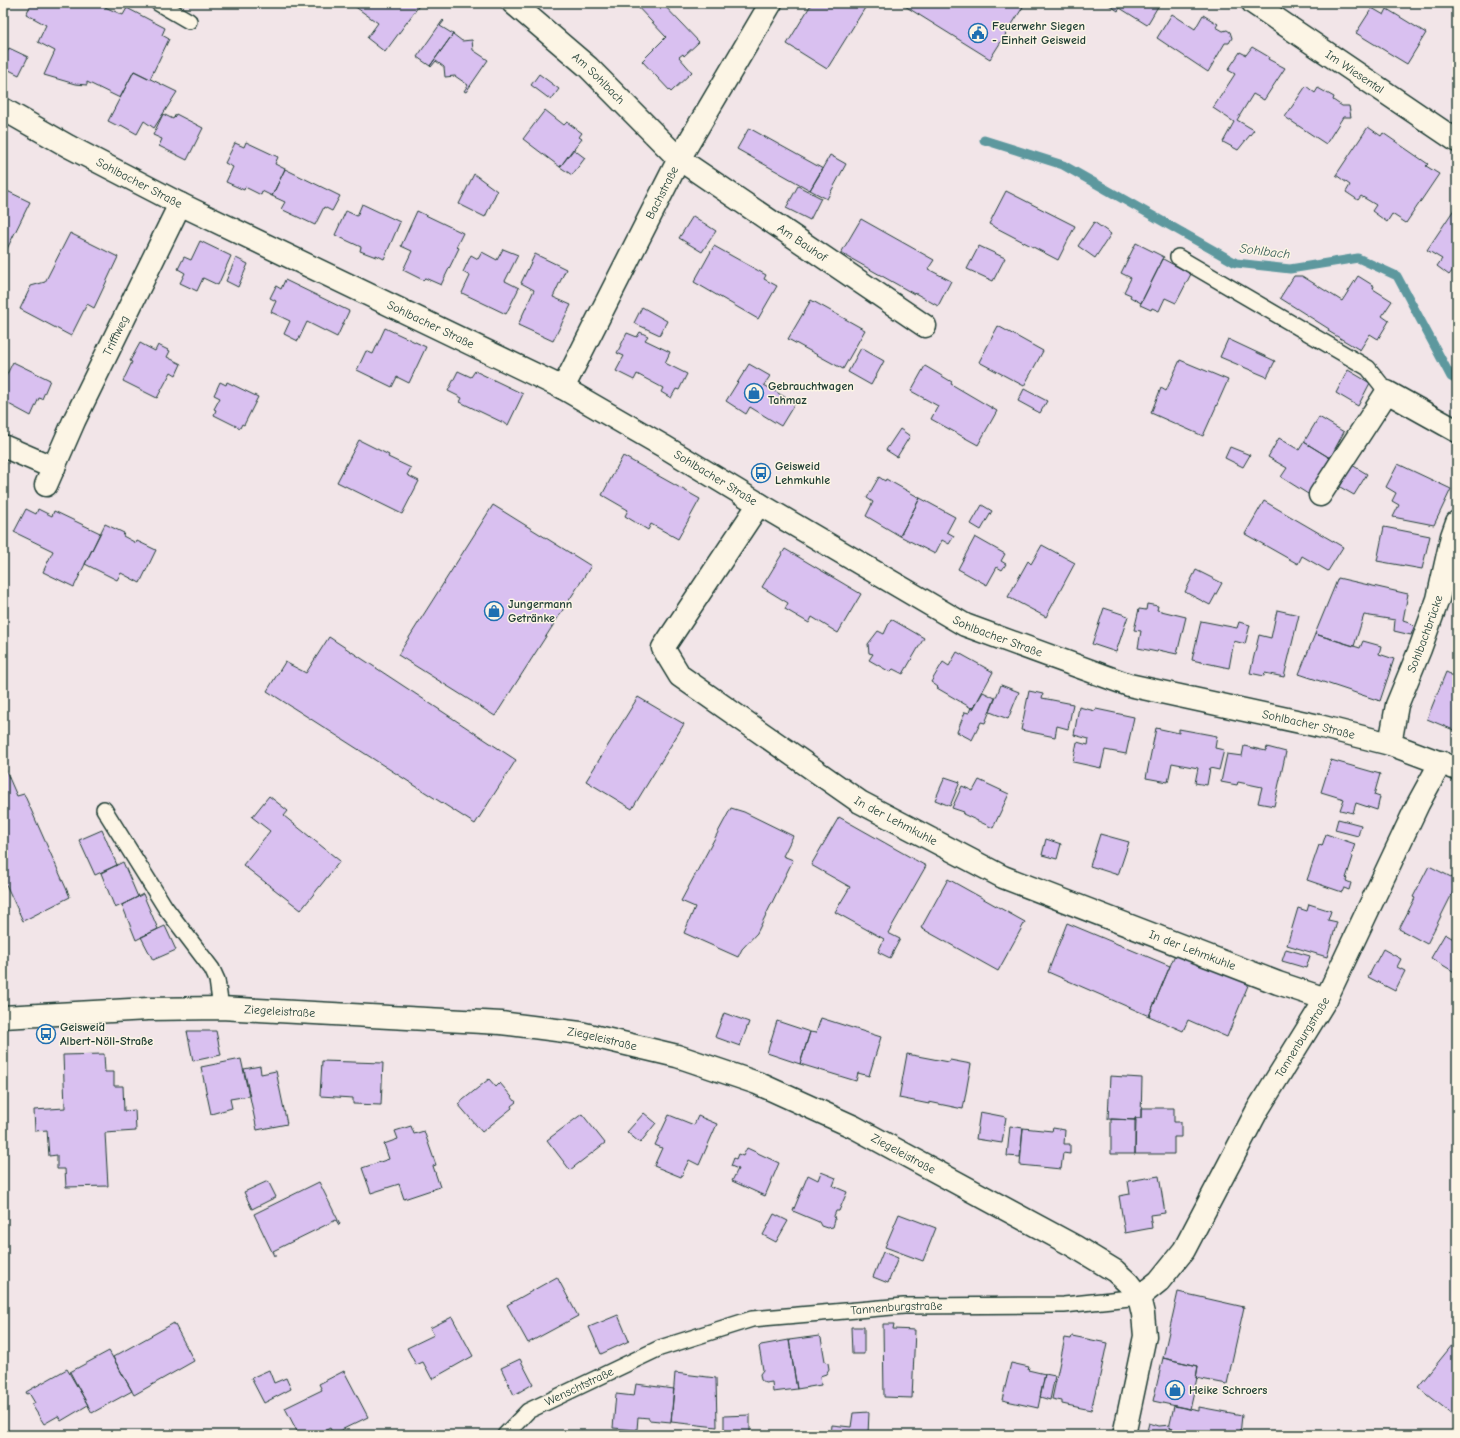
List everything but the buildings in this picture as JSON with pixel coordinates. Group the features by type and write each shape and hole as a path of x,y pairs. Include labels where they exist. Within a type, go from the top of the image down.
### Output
{"street":[{"name":"Am Sohlbach","path":"513,3 588,67 680,159"},
{"name":"Bachstraße","path":"563,388 680,159 771,3"},
{"name":"Im Wiesental","path":"1253,3 1457,140"},
{"name":"Sohlbacher Straße","path":"3,109 68,146 180,204 563,388 665,446 759,504 966,625 1129,685 1319,726 1390,744 1449,766"},
{"name":"Am Bauhof","path":"680,159 925,326"},
{"name":"Trifftweg","path":"3,446 50,476 74,422 180,204"},
{"path":"1320,495 1388,392 1457,431"},
{"name":"In der Lehmkuhle","path":"759,504 663,648 680,676 860,802 1003,877 1278,983 1326,999"},
{"name":"Sohlbachbrücke","path":"1390,744 1397,705 1420,649 1438,599 1452,536 1457,522"},
{"name":"Tannenburgstraße","path":"1139,1297 1159,1281 1184,1250 1258,1109 1326,999 1358,934 1418,804 1449,766"},
{"name":"Ziegeleistraße","path":"3,1017 148,1009 222,1008 501,1023 580,1034 677,1056 757,1083 854,1127 1080,1250 1114,1271 1128,1283 1139,1297"},
{"path":"1124,1435 1145,1336 1143,1314 1139,1297"}],"lane":[{"path":"158,3 189,21"},
{"path":"1178,257 1368,368 1388,392"},
{"path":"104,809 165,907 212,969 217,980 222,1008"},
{"name":"Tannenburgstraße","path":"660,1348 752,1319 904,1306 1064,1305 1139,1297"},
{"name":"Wenschtstraße","path":"505,1435 528,1411 660,1348"}],"waterway":[{"name":"Sohlbach","path":"984,140 1063,165 1236,263 1290,269 1358,258 1397,276 1451,377 1457,380"}],"place":[{"name":"Feuerwehr Siegen - Einheit Geisweid","path":"978,33"},
{"name":"Gebrauchtwagen Tahmaz","path":"754,393"},
{"name":"Geisweid Lehmkuhle","path":"761,473"},
{"name":"Jungermann Getränke","path":"494,611"},
{"name":"Geisweid Albert-Nöll-Straße","path":"46,1034"},
{"name":"Heike Schroers","path":"1175,1390"}]}
